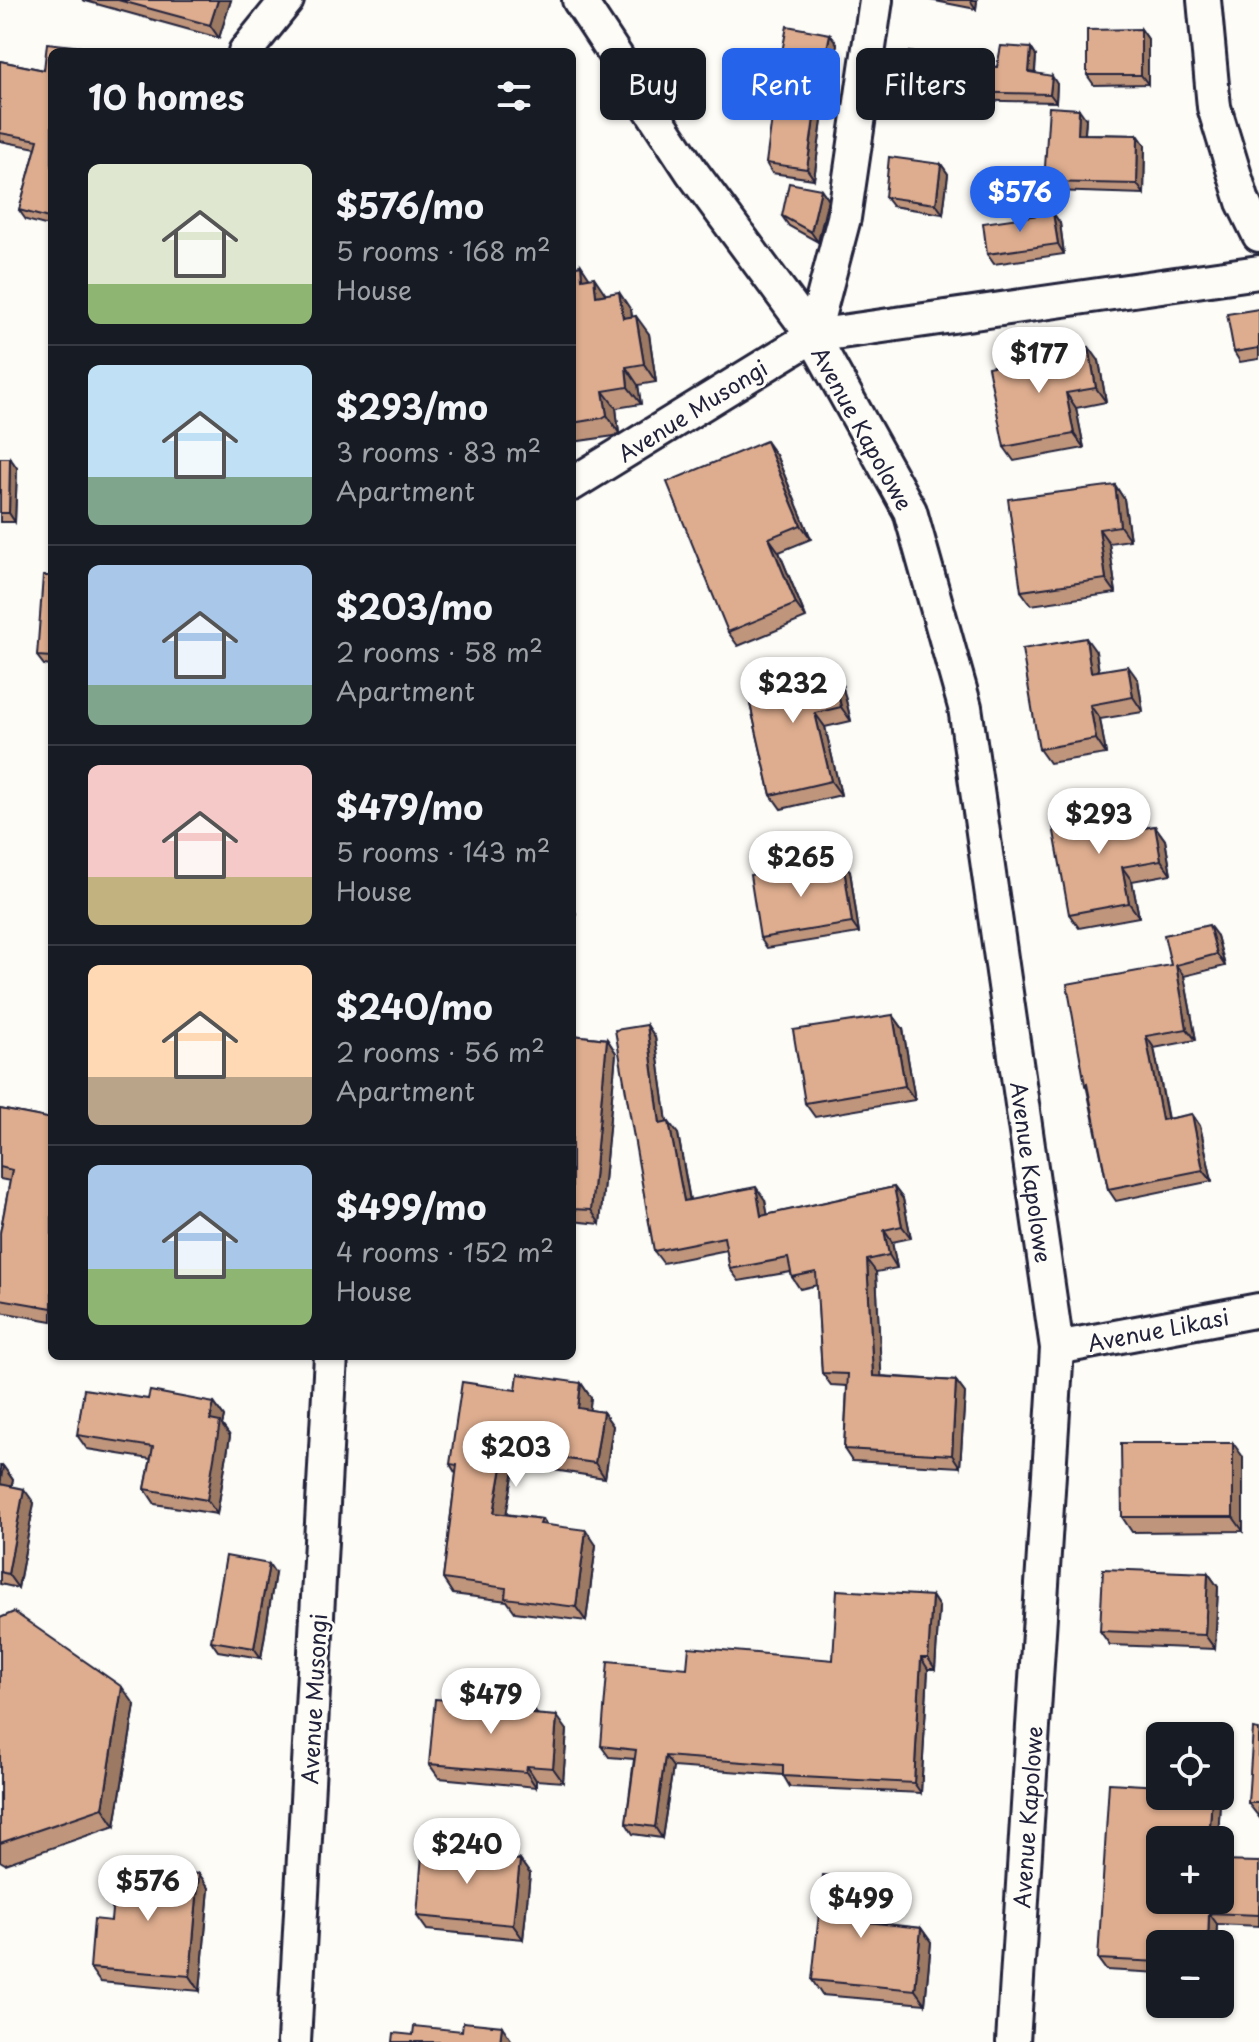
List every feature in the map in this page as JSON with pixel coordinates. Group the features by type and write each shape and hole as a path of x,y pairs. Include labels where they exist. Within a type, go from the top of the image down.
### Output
{"street":[{"path":"248,48 287,0"},
{"name":"Avenue Kapolowe","path":"579,0 692,172 813,336 910,511 965,707 1057,1348 1013,2042"},
{"path":"876,0 844,218 813,336 1259,272"},
{"path":"1204,0 1214,107 1243,202 1259,235"},
{"name":"Avenue Musongi","path":"576,482 813,336"},
{"name":"Avenue Likasi","path":"1057,1348 1259,1310"},
{"name":"Avenue Musongi","path":"294,2042 331,1360"}],"building":[{"path":"118,0 218,0 210,25"},
{"path":"787,26 830,34 827,48 783,48"},
{"path":"1141,29 1141,75 1087,75 1087,30"},
{"path":"47,43 90,48 48,48 48,218 19,210 38,140 0,133 0,61 44,70"},
{"path":"1001,46 1031,48 1029,72 1052,76 1050,94 995,93"},
{"path":"1049,107 1079,109 1078,134 1138,135 1137,184 1044,182"},
{"path":"772,120 814,120 807,169 766,163"},
{"path":"889,157 941,164 936,204 885,197"},
{"path":"789,183 821,189 811,232 782,216"},
{"path":"1053,213 1058,244 987,254 983,223"},
{"path":"581,265 582,279 594,277 596,296 619,292 623,318 636,316 644,364 626,367 628,387 603,391 607,415 576,422 576,266"},
{"path":"1259,309 1259,348 1234,352 1227,314"},
{"path":"1089,347 1096,388 1066,393 1074,434 1004,447 988,367"},
{"path":"766,441 801,525 769,538 796,604 728,632 667,482"},
{"path":"0,458 10,458 9,513 0,513"},
{"path":"1115,485 1120,526 1099,529 1106,579 1021,591 1008,499"},
{"path":"43,576 48,576 48,657 37,656"},
{"path":"1086,638 1091,672 1128,666 1133,697 1090,705 1096,739 1039,749 1022,649"},
{"path":"830,662 841,707 815,713 831,781 771,795 745,682"},
{"path":"1114,803 1119,833 1155,826 1161,860 1122,867 1129,903 1069,914 1051,815"},
{"path":"843,861 852,923 760,938 750,875"},
{"path":"1209,925 1217,954 1176,965 1187,1029 1146,1036 1162,1120 1192,1114 1203,1170 1108,1189 1067,984 1171,965 1164,935"},
{"path":"893,1015 905,1086 805,1103 793,1030"},
{"path":"647,1025 660,1124 669,1122 684,1201 756,1187 761,1216 894,1187 902,1226 884,1230 889,1255 867,1260 873,1376 956,1381 952,1455 844,1449 848,1374 822,1373 816,1272 792,1277 788,1258 730,1269 724,1237 654,1251 615,1030"},
{"path":"576,1035 607,1039 591,1210 576,1209"},
{"path":"0,1109 48,1118 48,1307 0,1299 0,1233 12,1170 0,1167"},
{"path":"518,1374 581,1383 578,1408 603,1412 595,1463 505,1450 494,1513 542,1519 540,1524 586,1530 576,1607 505,1598 506,1588 443,1579 457,1465 450,1464 462,1382 516,1390"},
{"path":"84,1389 148,1399 150,1391 214,1403 210,1420 220,1422 207,1500 145,1489 153,1447 77,1435"},
{"path":"1121,1443 1233,1443 1233,1517 1122,1517"},
{"path":"0,1484 24,1489 8,1574 0,1572"},
{"path":"226,1556 269,1564 254,1648 211,1641"},
{"path":"1103,1569 1208,1573 1205,1635 1100,1631"},
{"path":"837,1590 932,1596 928,1658 921,1658 914,1783 783,1776 783,1765 665,1756 655,1827 626,1823 636,1750 601,1746 608,1661 687,1668 689,1647 833,1660"},
{"path":"14,1612 122,1687 103,1808 0,1843 0,1618"},
{"path":"435,1699 532,1707 532,1714 557,1716 553,1768 527,1766 526,1772 429,1764"},
{"path":"1253,1729 1259,1730 1259,1803 1248,1803"},
{"path":"1109,1783 1146,1785 1146,1810 1211,1810 1210,1826 1146,1826 1146,1914 1209,1914 1208,1930 1146,1930 1146,1961 1098,1959"},
{"path":"423,1842 459,1845 458,1855 520,1860 513,1925 417,1916"},
{"path":"1234,1861 1259,1862 1259,1915 1234,1914"},
{"path":"116,1866 199,1874 190,1976 90,1968 94,1919 111,1921"},
{"path":"823,1875 871,1880 868,1922 921,1928 915,1990 812,1980"},
{"path":"463,2022 502,2026 500,2042 393,2042 394,2033 413,2035 414,2026 462,2031"}]}
